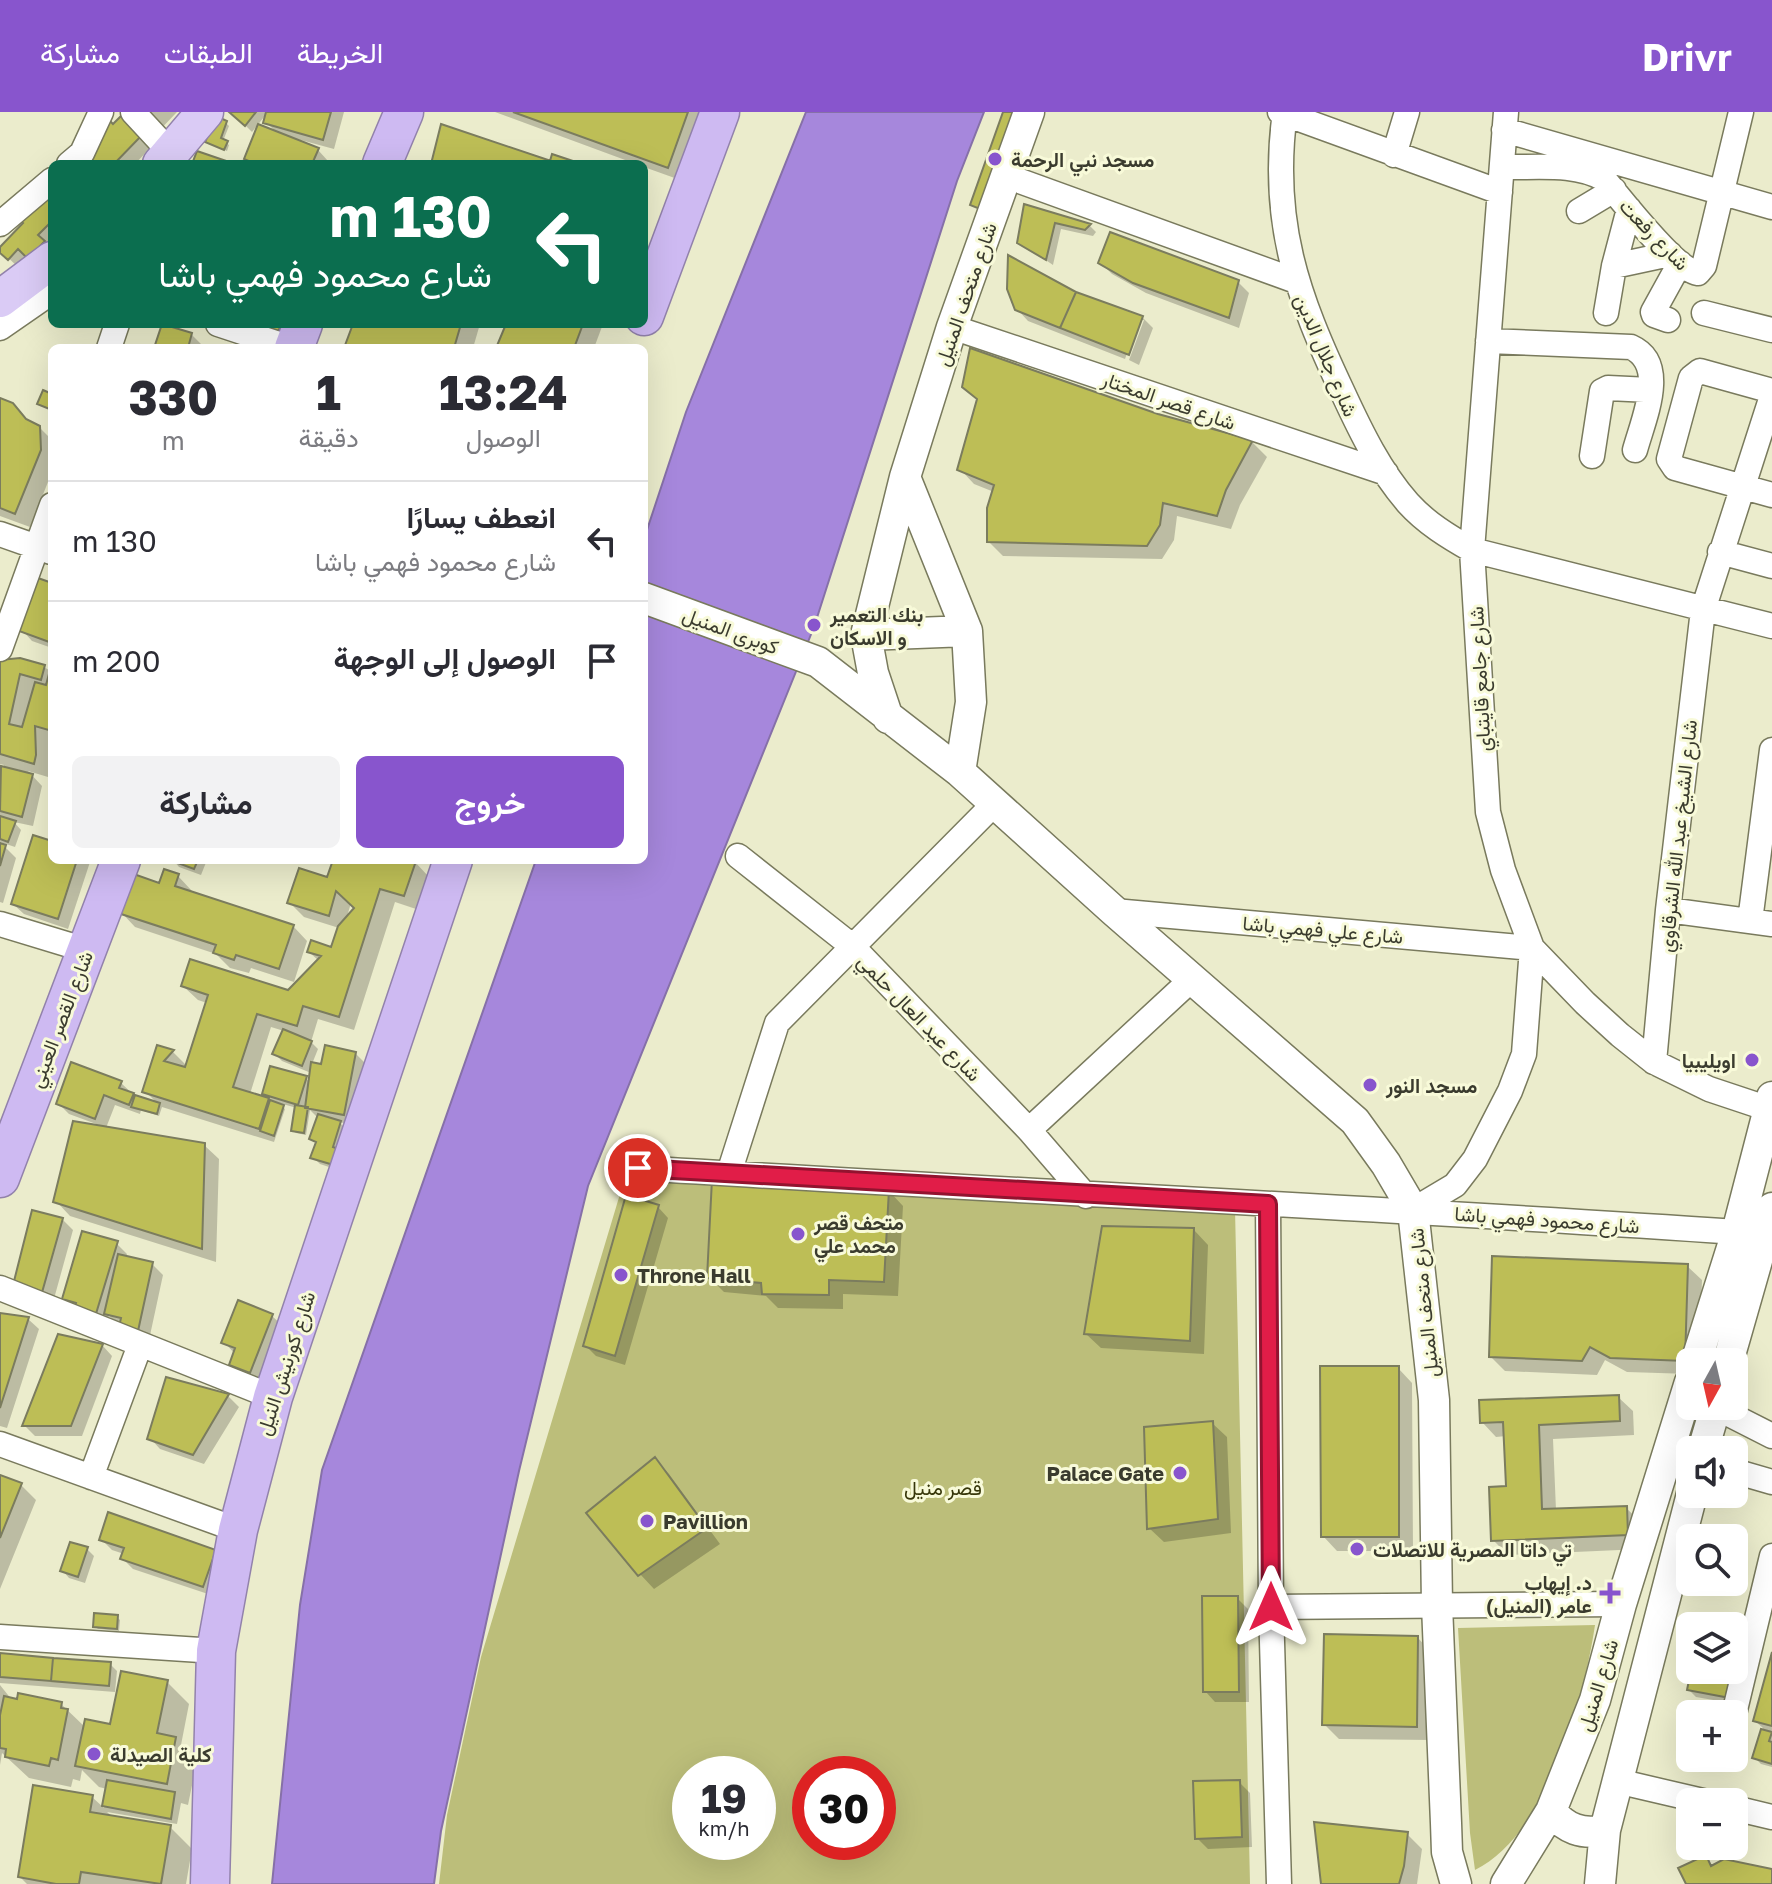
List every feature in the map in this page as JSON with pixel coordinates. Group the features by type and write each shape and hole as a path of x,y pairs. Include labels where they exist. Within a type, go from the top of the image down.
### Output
{"highway":[{"path":"365,160 383,112"},
{"path":"384,160 404,112"},
{"path":"648,305 720,112"},
{"name":"شارع القصر العيني","path":"0,1178 119,864"},
{"name":"شارع كورنيش النيل","path":"210,1884 216,1651 238,1530 273,1397 452,864"}],"main road":[{"path":"167,159 205,112"},
{"path":"0,299 48,263"}],"street":[{"path":"74,160 82,153 101,112"},
{"path":"133,112 167,159"},
{"name":"شارع متحف المنيل","path":"888,718 873,673 866,635 905,477 952,327 1029,112"},
{"path":"1394,155 1407,112"},
{"name":"شارع رفعت","path":"1283,113 1394,155 1501,180 1573,169 1591,172 1604,179 1675,258 1694,274 1703,269 1741,112"},
{"name":"شارع جلال الدين","path":"1283,113 1281,198 1286,240 1296,281 1360,429 1386,473 1410,505 1429,522 1472,550 1772,626"},
{"path":"1505,121 1772,207"},
{"name":"شارع جامع قايتباي","path":"1505,121 1472,550 1488,812 1503,870 1532,948 1620,1035 1654,1062 1709,1089 1770,1103"},
{"path":"1006,176 1296,281"},
{"path":"0,224 48,183"},
{"path":"1579,211 1621,200 1606,313"},
{"path":"1614,266 1675,258 1653,312 1668,320"},
{"path":"0,328 48,295"},
{"path":"1704,313 1772,330"},
{"name":"شارع قصر المختار","path":"952,327 1386,473"},
{"path":"230,328 280,344"},
{"path":"1488,341 1631,347 1639,350 1649,363 1650,390 1635,450"},
{"path":"1772,394 1700,371 1691,378 1669,459 1675,468 1772,495"},
{"path":"1592,456 1602,391 1608,388 1650,390"},
{"name":"شارع الشيخ عبد الله الشرقاوي","path":"1654,1062 1668,910 1703,610 1772,394"},
{"path":"905,477 967,631 971,702 960,772"},
{"path":"0,649 44,549 48,527"},
{"path":"0,534 44,549"},
{"path":"1720,552 1772,566"},
{"name":"كوبرى المنيل","path":"648,599 818,662"},
{"path":"866,635 967,631"},
{"name":"شارع متحف المنيل","path":"818,662 960,772 1355,1121 1386,1164 1413,1210 1434,1400 1437,1605 1447,1852 1456,1884"},
{"path":"1668,910 1761,923 1772,750"},
{"path":"729,1173 777,1023 995,803"},
{"name":"شارع عبد العال حلمي","path":"738,856 852,946 1029,1130 1086,1196"},
{"name":"شارع علي فهمي باشا","path":"1114,911 1532,948"},
{"path":"0,924 86,950"},
{"path":"1413,1210 1455,1185 1475,1159 1510,1091 1524,1054 1532,948"},
{"path":"1029,1130 1192,979"},
{"path":"1731,1348 1761,1228 1770,1103"},
{"name":"شارع محمود فهمي باشا","path":"638,1168 1086,1196 1761,1228"},
{"path":"1268,1204 1271,1607 1279,1884"},
{"path":"1703,1348 1761,1228"},
{"path":"0,1288 273,1397"},
{"path":"91,1477 140,1345"},
{"name":"شارع المنيل","path":"1506,1884 1551,1811 1595,1700 1621,1604 1678,1420"},
{"path":"1741,1420 1772,1436"},
{"path":"0,1444 238,1530"},
{"path":"1748,1475 1772,1482"},
{"name":"شارع المنيل","path":"1600,1884 1605,1830 1688,1508"},
{"path":"1737,1700 1772,1556"},
{"path":"1271,1607 1621,1604"},
{"path":"0,1637 216,1651"},
{"path":"1617,1781 1676,1795"},
{"path":"1551,1811 1565,1825 1575,1829 1585,1832 1605,1830"},
{"path":"1748,1811 1772,1817"}],"green space":[{"name":"قصر منيل","path":"634,1172 1235,1209 1250,1884 439,1884 447,1815 481,1657 620,1194"},
{"path":"1595,1625 1571,1726 1542,1797 1523,1827 1500,1852 1475,1870 1458,1628"}],"shaded area":[{"path":"806,112 984,112 957,181 814,627 588,1186 519,1471 441,1831 434,1884 272,1884 300,1605 322,1470 535,864 648,864 648,527 686,412"}],"building":[{"path":"229,112 256,112 245,126"},
{"path":"266,112 331,112 323,140 263,123"},
{"path":"513,112 688,112 668,168"},
{"name":"مسجد نبي الرحمة","path":"1003,112 1020,112 985,211 970,205"},
{"path":"123,114 143,134 118,160 85,160 106,117 113,124"},
{"path":"216,116 227,121 221,138 228,141 224,150 205,142"},
{"path":"258,124 319,148 314,160 244,159"},
{"path":"441,124 548,160 432,160"},
{"path":"197,151 223,160 194,160"},
{"path":"552,154 570,160 550,160"},
{"path":"48,174 48,225 38,235 45,241 28,259 18,249 8,260 0,253 0,247 23,223 11,212"},
{"path":"1024,204 1091,224 1085,230 1055,223 1046,260 1017,243"},
{"path":"1110,232 1239,280 1229,318 1133,283 1098,263"},
{"path":"1008,255 1076,292 1060,328 1015,310 1007,289"},
{"path":"1076,292 1143,316 1129,355 1060,328"},
{"path":"161,328 192,333 189,344 155,344"},
{"path":"253,328 280,328 277,335"},
{"path":"352,328 460,328 455,344 346,344"},
{"path":"504,328 582,328 576,344 498,344"},
{"path":"970,348 1158,414 1253,440 1226,490 1217,516 1163,503 1160,525 1147,546 987,542 987,508 994,485 957,470 977,399 962,387"},
{"path":"43,390 48,392 48,408 37,404"},
{"path":"0,398 13,403 26,419 40,426 41,450 15,514 0,508"},
{"path":"38,578 48,582 48,642 19,631"},
{"path":"20,658 45,665 41,680 20,674 9,724 22,727 35,682 46,685 48,678 48,730 35,726 34,764 0,754 0,660"},
{"path":"1,766 33,774 22,817 0,811"},
{"path":"0,816 16,821 8,842 0,839"},
{"path":"33,835 48,840 48,864 76,864 58,919 11,904"},
{"path":"0,843 6,845 0,866"},
{"path":"332,864 415,864 404,896 380,889 339,1017 303,1006 297,1026 257,1014 233,1087 269,1098 259,1129 142,1092 157,1045 174,1050 164,1061 185,1067 208,995 181,986 190,959 288,990 321,956 307,952 311,940 331,947 338,926 354,908 336,891 329,916 287,903 299,868 327,877"},
{"path":"164,869 179,874 175,886 294,925 279,969 236,955 234,960 213,953 216,945 118,913 131,873 159,883"},
{"path":"283,1029 312,1041 302,1066 272,1054"},
{"path":"325,1045 356,1052 344,1115 305,1108 311,1062 321,1064"},
{"path":"71,1062 122,1081 119,1088 134,1093 129,1105 104,1095 95,1119 56,1104"},
{"path":"270,1066 307,1076 298,1105 262,1094"},
{"path":"135,1095 160,1103 157,1114 131,1107"},
{"path":"270,1100 284,1105 274,1136 260,1131"},
{"path":"295,1105 308,1107 304,1133 291,1131"},
{"path":"318,1114 341,1121 333,1147 342,1150 337,1166 310,1158 316,1142 309,1139"},
{"path":"73,1121 205,1143 202,1249 53,1202"},
{"name":"متحف قصر محمد علي","path":"712,1179 889,1189 884,1282 829,1280 829,1295 762,1294 761,1283 707,1278"},
{"name":"Throne Hall","path":"626,1195 659,1205 615,1356 583,1346"},
{"path":"32,1210 63,1218 41,1296 12,1289"},
{"path":"1102,1226 1194,1228 1190,1341 1084,1334"},
{"path":"82,1231 118,1241 95,1317 73,1311 76,1303 62,1299"},
{"path":"118,1254 153,1262 138,1331 119,1327 121,1318 104,1314"},
{"path":"1492,1256 1688,1264 1685,1348 1676,1348 1676,1361 1610,1358 1590,1347 1582,1361 1489,1357"},
{"path":"238,1300 273,1314 250,1373 229,1365 235,1348 221,1343"},
{"path":"0,1313 29,1317 0,1408"},
{"path":"58,1334 103,1344 71,1426 22,1426"},
{"path":"1320,1366 1399,1366 1399,1537 1321,1537"},
{"path":"166,1377 229,1394 193,1455 147,1439"},
{"path":"1619,1395 1620,1421 1539,1425 1542,1509 1627,1506 1628,1535 1491,1541 1489,1487 1506,1486 1503,1422 1480,1423 1479,1400"},
{"name":"Palace Gate","path":"1213,1421 1218,1519 1147,1529 1144,1427"},
{"name":"Pavillion","path":"655,1457 707,1528 638,1576 586,1513"},
{"path":"0,1475 22,1483 0,1538"},
{"path":"108,1512 216,1550 203,1587 120,1559 124,1548 99,1540"},
{"path":"70,1542 88,1547 78,1577 60,1571"},
{"path":"1202,1596 1238,1596 1239,1692 1203,1692"},
{"path":"94,1613 118,1615 117,1629 93,1627"},
{"path":"1324,1634 1418,1636 1417,1727 1322,1725"},
{"path":"1772,1652 1772,1726 1753,1721"},
{"path":"0,1653 53,1658 51,1681 0,1677"},
{"path":"53,1658 111,1662 109,1686 51,1681"},
{"path":"121,1671 168,1680 157,1733 176,1737 167,1784 75,1766 85,1719 110,1724"},
{"path":"1688,1684 1732,1684 1730,1698 1687,1690"},
{"path":"18,1693 62,1702 61,1708 68,1709 58,1760 51,1758 49,1766 5,1757 6,1749 0,1748 0,1715 4,1696 17,1699"},
{"path":"1761,1729 1772,1732 1769,1741 1772,1742 1772,1764 1752,1758"},
{"path":"107,1780 175,1792 171,1819 102,1806"},
{"path":"1240,1780 1242,1837 1195,1839 1193,1781"},
{"path":"33,1785 93,1795 90,1812 171,1825 161,1884 81,1872 79,1884 56,1884 18,1877"},
{"path":"1314,1822 1408,1832 1399,1884 1321,1884"},
{"path":"1695,1860 1708,1860 1711,1866 1729,1860 1772,1869 1772,1884 1686,1884 1678,1868"}],"place":[{"name":"مسجد نبي الرحمة","path":"995,159"},
{"name":"بنك التعمير و الاسكان","path":"814,625"},
{"name":"اويليبيا","path":"1752,1060"},
{"name":"مسجد النور","path":"1370,1085"},
{"name":"متحف قصر محمد علي","path":"798,1234"},
{"name":"Throne Hall","path":"621,1275"},
{"name":"Palace Gate","path":"1180,1473"},
{"name":"Pavillion","path":"647,1521"},
{"name":"تي داتا المصرية للاتصلات","path":"1357,1549"},
{"name":"د. إيهاب عامر (المنيل)","path":"1610,1593"},
{"name":"كلية الصيدلة","path":"94,1754"}],"route":[{"path":"638,1168 1268,1204 1271,1607"}]}
